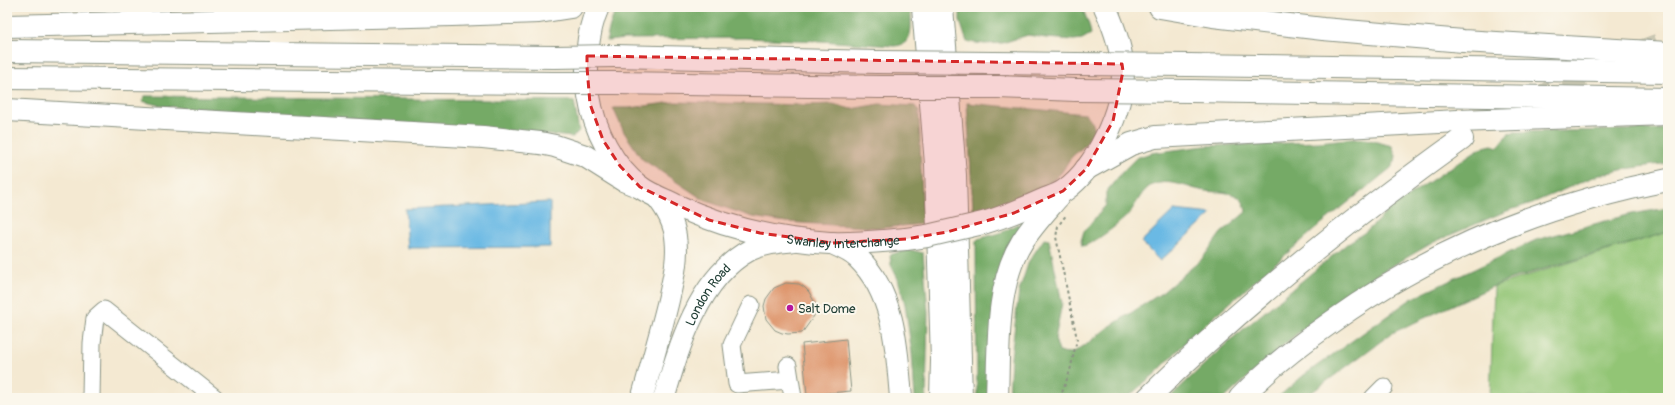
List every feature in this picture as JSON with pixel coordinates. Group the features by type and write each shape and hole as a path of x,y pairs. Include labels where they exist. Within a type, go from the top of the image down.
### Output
{"highway":[{"path":"7,26 452,15 539,12 571,7"},
{"name":"Swanley Interchange","path":"598,7 592,24 587,54 590,104 603,140 620,166 647,191 709,220 760,234 798,240 832,243 906,239 927,236 983,223 1014,213 1076,189 1131,144 1155,137 1458,121 1668,114"},
{"path":"922,7 936,164 942,361 941,398"},
{"path":"942,7 955,175 961,398"},
{"path":"997,398 1001,313 1010,270 1021,243 1038,220 1076,189 1113,121 1121,85 1122,71 1116,33 1104,7"},
{"path":"1160,7 1213,16 1323,29 1463,41 1668,54"},
{"path":"7,51 555,57 614,56 992,64 1188,65 1668,72"},
{"path":"7,78 998,87 1076,90 1668,99"},
{"path":"7,110 477,137 540,142 585,156 623,180 647,191"},
{"path":"1148,398 1232,320 1290,270 1402,182 1462,139"},
{"path":"1240,398 1284,358 1326,326 1376,291 1415,268 1445,253 1546,211 1592,197 1668,180"},
{"path":"832,243 857,257 866,267 880,288 888,308 893,332 901,398"}],"main road":[{"path":"642,398 666,311 676,268 677,254 673,225 665,208 647,191"},
{"name":"London Road","path":"664,398 687,331 697,309 715,278 727,266 749,251 775,242 798,240"}],"lane":[{"path":"751,305 732,345 737,384 789,373 793,398"},
{"path":"92,398 92,343 95,318 104,310 215,398"}],"path":[{"path":"1060,398 1070,371 1077,339 1056,237 1058,226 1076,189"}],"highlighted area":[{"path":"587,56 1122,64 1123,71 1113,121 1086,169 1063,191 1014,213 947,232 906,239 832,243 760,233 709,220 640,187 620,166 603,140 590,104"}],"green space":[{"path":"618,7 911,7 911,27 909,38 906,42 901,45 894,46 745,38 624,39 607,41 608,32"},
{"path":"960,7 1082,7 1091,34 1082,39 1074,40 1028,35 1002,43 985,44 967,42 960,21"},
{"path":"145,96 574,101 579,131 573,137 162,106 142,101"},
{"path":"674,102 805,105 833,104 851,109 879,104 915,106 919,111 923,224 881,228 786,222 753,217 704,200 642,159 624,132 613,108 630,108"},
{"path":"967,103 1086,114 1092,121 1094,128 1093,133 1091,139 1076,153 1061,173 1044,187 1007,205 983,211 973,210"},
{"path":"1668,129 1668,163 1625,169 1596,176 1532,203 1504,212 1434,242 1378,274 1325,312 1288,341 1225,398 1169,398 1228,342 1348,243 1367,231 1390,209 1480,148 1492,145 1498,147 1509,133 1514,132"},
{"path":"1346,139 1366,139 1392,146 1396,156 1395,161 1391,168 1321,224 1216,315 1183,345 1155,374 1127,398 1009,398 1011,358 1019,291 1029,261 1044,239 1049,240 1062,303 1055,339 1059,352 1072,353 1163,292 1202,259 1221,233 1246,212 1243,202 1235,195 1221,192 1211,192 1174,183 1158,183 1148,187 1145,190 1128,215 1115,226 1093,242 1082,246 1081,241 1084,231 1106,205 1106,192 1136,158 1151,153 1205,146 1319,142"},
{"path":"1668,208 1668,232 1507,280 1392,333 1304,398 1277,398 1304,375 1411,299 1536,240 1631,214"},
{"path":"1017,224 1020,226 987,398 977,398 976,242 978,239 1003,232"},
{"path":"1668,232 1668,398 1490,398 1494,286"},
{"path":"911,250 923,253 928,312 926,398 915,398 912,354 905,304 898,279 891,265 890,255"}],"water":[{"path":"550,202 550,247 408,248 405,209"},
{"path":"1174,210 1212,214 1160,261 1141,242"}],"building":[{"name":"Salt Dome","path":"786,283 799,284 804,287 809,292 815,303 814,316 802,333 782,333 775,330 766,319 764,306 766,299 774,288"},
{"path":"846,339 851,391 807,395 802,344"}],"tunnel":[{"path":"1637,52 1668,41"},
{"path":"1533,100 1596,69"}],"place":[{"name":"Salt Dome","path":"790,308"}]}
